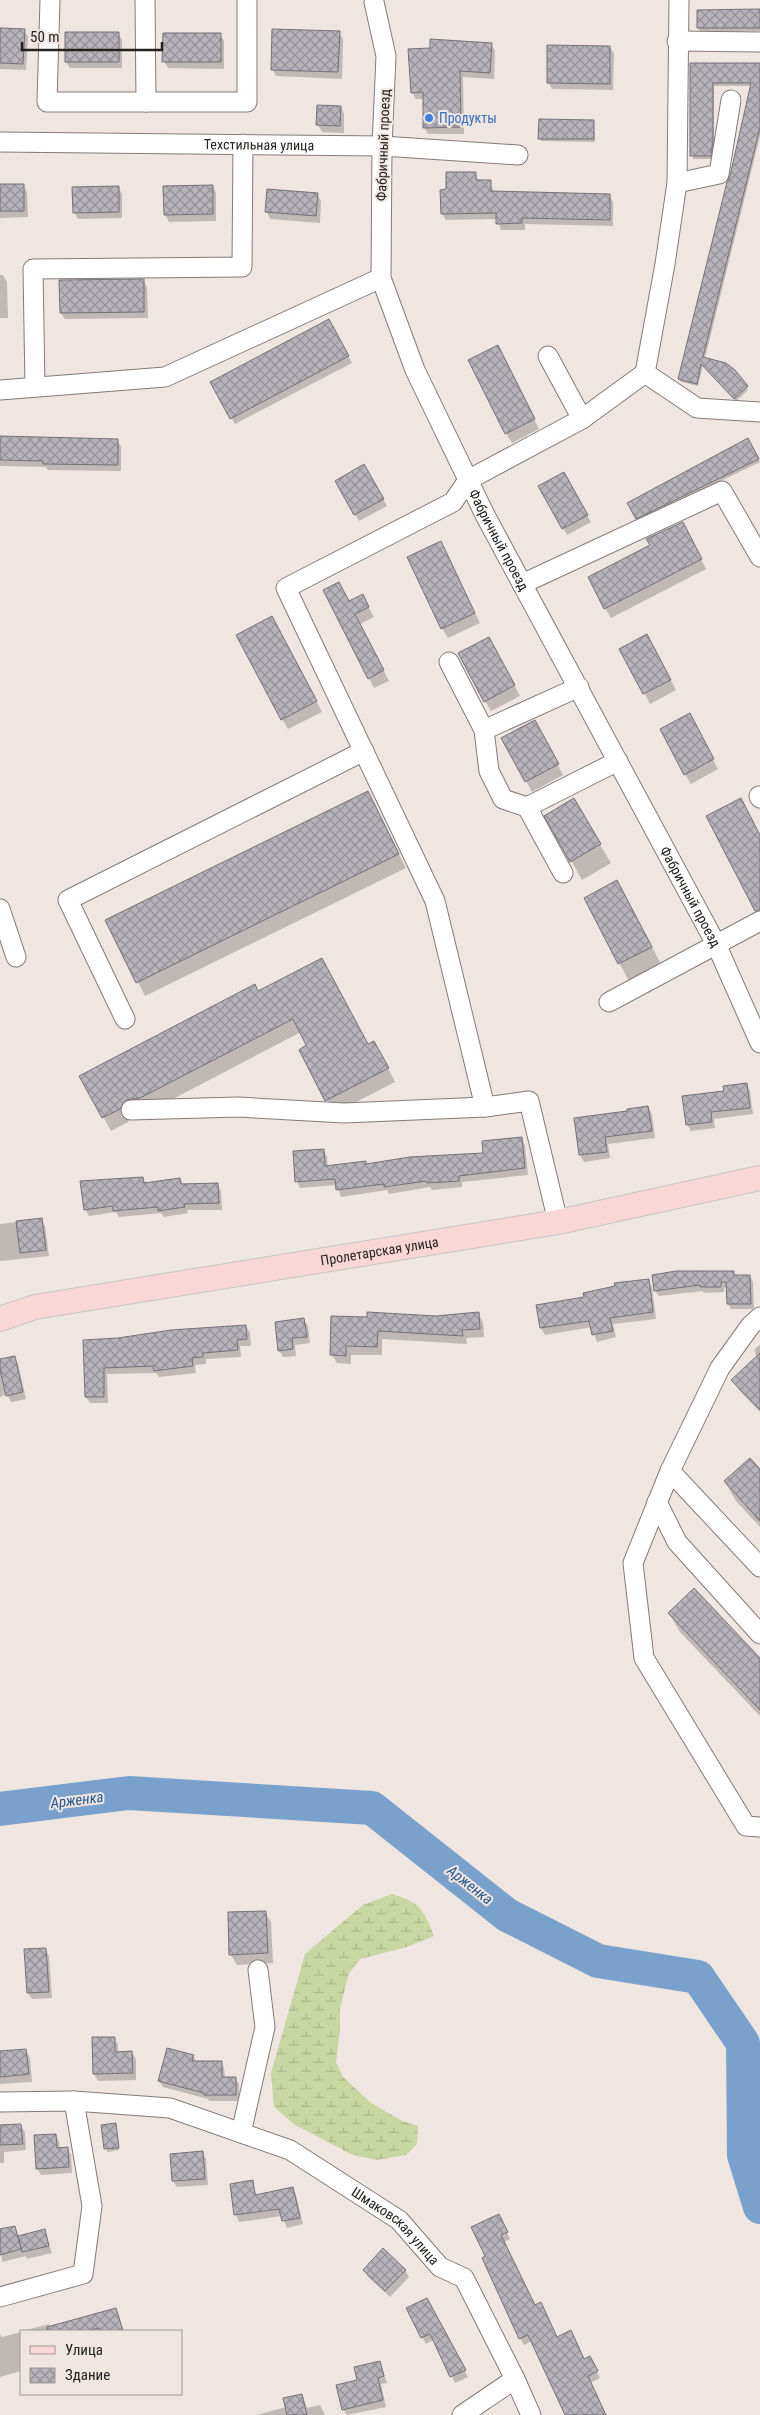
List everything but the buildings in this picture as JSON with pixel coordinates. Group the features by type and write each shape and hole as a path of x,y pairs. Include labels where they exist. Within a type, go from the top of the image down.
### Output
{"main road":[{"name":"Пролетарская улица","path":"0,1319 34,1306 558,1222 760,1178"}],"street":[{"path":"50,0 47,102 247,102 247,0"},
{"path":"145,0 146,102"},
{"path":"485,1106 435,901 286,588 453,502 468,480 582,419 644,373 666,264 677,183 677,41 679,0"},
{"name":"Фабричный проезд","path":"374,1 386,56 382,146 381,278 415,370 468,480 522,584 716,944 758,1033"},
{"path":"677,41 760,42"},
{"path":"677,183 719,174 731,100"},
{"name":"Техстильная улица","path":"0,142 382,146 518,154"},
{"path":"35,387 33,269 242,267 243,144"},
{"path":"0,390 165,377 381,278"},
{"path":"548,356 582,419"},
{"path":"644,373 697,408 760,412"},
{"path":"522,584 722,491 760,557"},
{"path":"449,662 484,730 488,771 503,799 527,807 563,874"},
{"path":"484,730 578,687"},
{"path":"125,1019 68,900 364,751"},
{"path":"527,807 618,761"},
{"path":"0,909 16,957"},
{"path":"609,1002 760,920"},
{"path":"131,1110 238,1107 344,1113 485,1106 529,1101 558,1222"},
{"path":"760,1317 750,1325 720,1368 670,1471 633,1563 644,1658 746,1826 760,1827"},
{"path":"670,1471 760,1567"},
{"path":"657,1502 677,1542 760,1634"},
{"path":"241,2133 265,2027 258,1970"},
{"path":"0,2297 83,2274 92,2206 74,2100"},
{"name":"Шмаковская улица","path":"0,2102 74,2100 170,2108 290,2150 399,2220 440,2267 464,2278 516,2379 531,2415"},
{"path":"462,2415 516,2379"}],"green space":[{"path":"392,1894 402,1897 420,1908 434,1936 407,1947 360,1959 349,1973 340,2008 340,2031 336,2062 343,2077 371,2103 402,2121 418,2126 417,2144 406,2155 377,2160 353,2155 295,2125 274,2107 271,2073 305,1954 363,1905"}],"waterway":[{"name":"Арженка","path":"0,1809 129,1793 372,1808 507,1915 598,1961 698,1977 743,2043 744,2155 760,2207"}],"place":[{"name":"Продукты","path":"429,118"}]}
